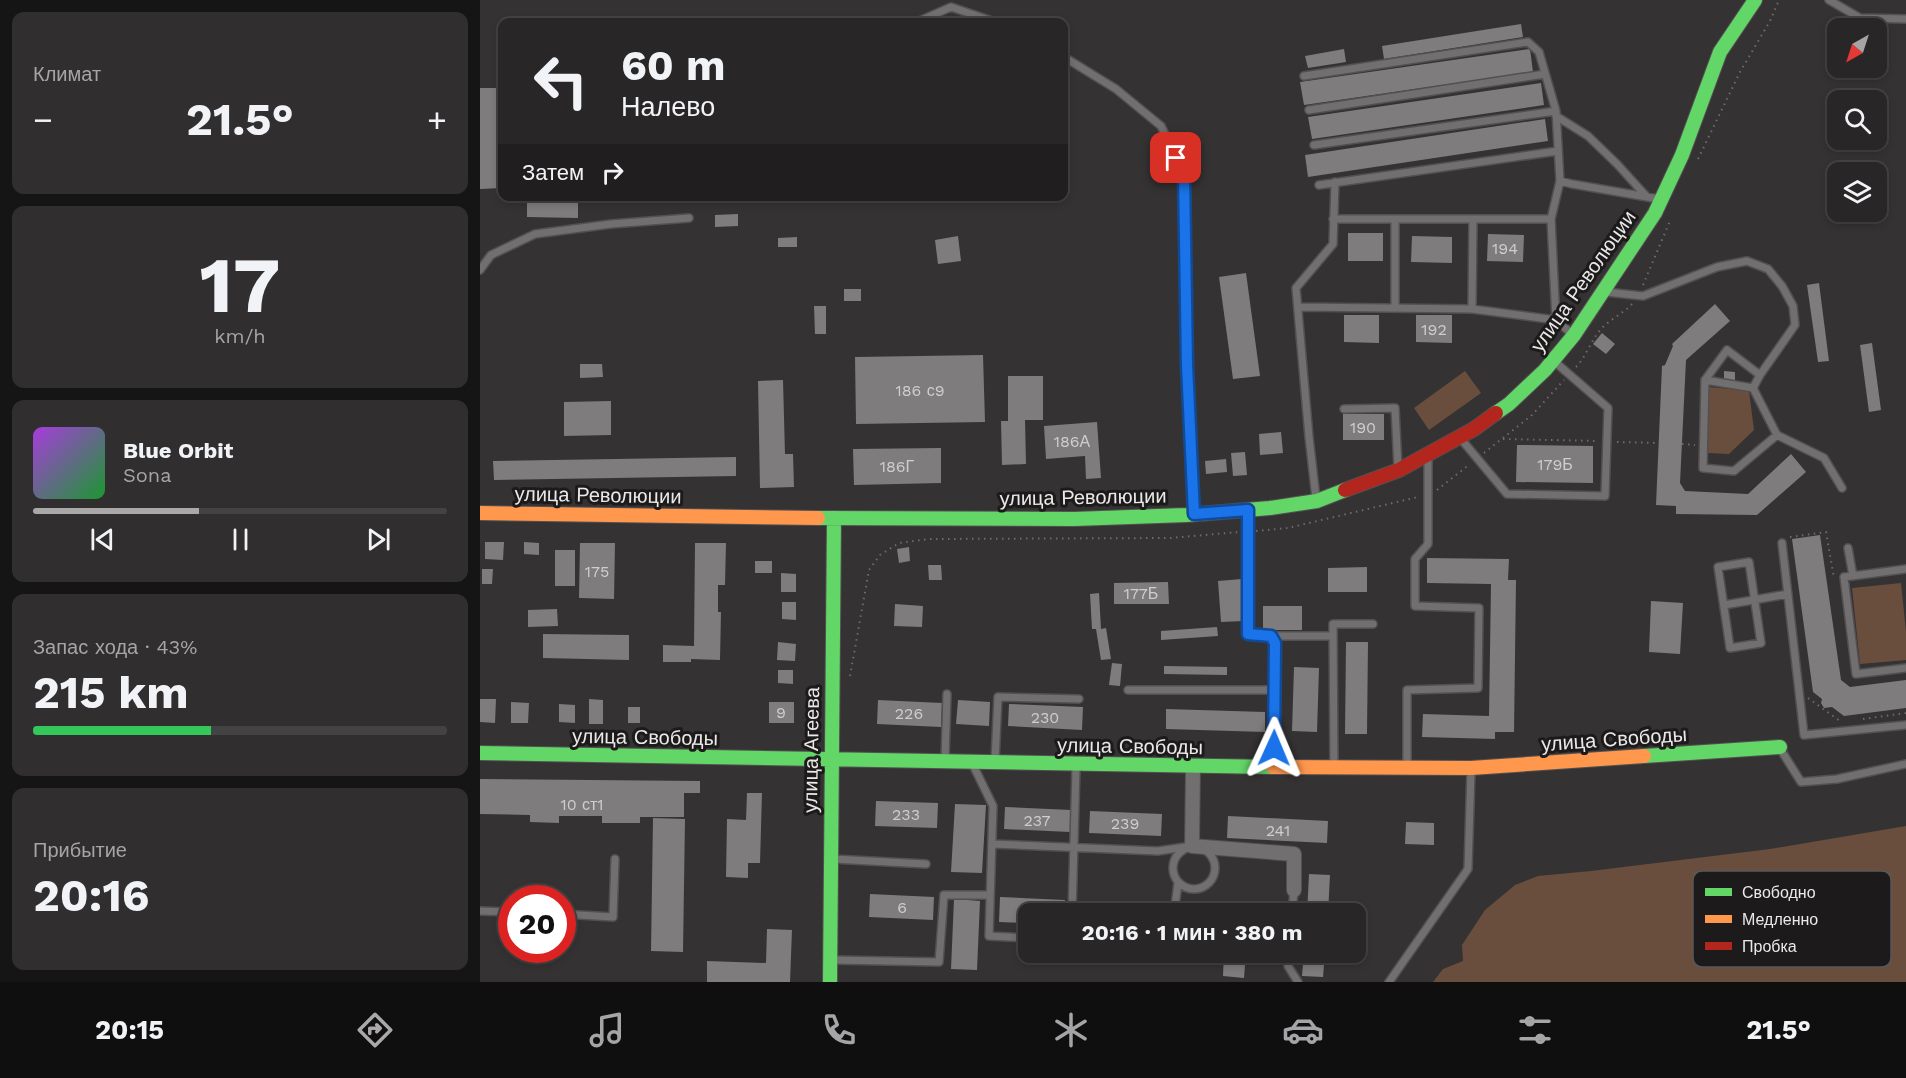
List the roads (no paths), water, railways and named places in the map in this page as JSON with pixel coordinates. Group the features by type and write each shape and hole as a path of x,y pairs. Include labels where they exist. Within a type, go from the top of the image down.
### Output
{"street":[{"name":"улица Революции","path":"480,513 1074,519 1194,514 1317,501 1398,470 1474,429 1509,404 1553,360 1574,335 1655,213 1682,154 1720,52 1755,0"},
{"name":"улица Агеева","path":"830,982 834,518"},
{"name":"улица Свободы","path":"480,753 1193,767 1471,768 1780,747"},
{"path":"1193,767 1192,846 1294,854 1294,890"}],"lane":[{"path":"1829,0 1860,18 1906,19"},
{"path":"926,18 951,7 983,18"},
{"path":"1304,75 1528,42 1539,52 1556,113 1560,181 1551,219 1556,320"},
{"path":"1068,59 1116,89 1161,126 1184,174 1188,396 1194,514"},
{"path":"1309,110 1545,74"},
{"path":"1314,145 1556,113 1588,136 1647,197"},
{"path":"1319,185 1558,151"},
{"path":"1560,181 1661,199"},
{"path":"1317,501 1296,288 1333,243 1335,182"},
{"path":"480,270 491,255 535,234 611,224 689,218"},
{"path":"1333,219 1551,219"},
{"path":"1395,219 1395,308"},
{"path":"1472,309 1473,219"},
{"path":"1604,291 1642,296 1717,267 1747,261 1768,269 1782,286 1793,306 1795,325 1753,388"},
{"path":"1298,307 1472,309 1556,320 1574,335"},
{"path":"1760,375 1727,350 1705,380 1703,468 1734,471 1778,435"},
{"path":"1460,437 1507,494 1605,496 1608,408 1553,360"},
{"path":"1705,380 1753,388"},
{"path":"1753,388 1778,435 1824,458 1842,488"},
{"path":"1344,409 1395,408 1398,470"},
{"path":"1407,768 1407,690 1478,688 1479,608 1414,606 1415,559 1428,544 1428,454"},
{"path":"1248,510 1248,634 1333,636"},
{"path":"1782,543 1804,735 1906,725"},
{"path":"1848,548 1853,576"},
{"path":"1749,562 1761,644 1730,648 1724,605 1718,567 1749,562"},
{"path":"1906,569 1844,577 1856,674 1906,668"},
{"path":"1724,605 1788,594"},
{"path":"1334,768 1333,624 1373,624"},
{"path":"1271,636 1275,643 1273,768"},
{"path":"1128,690 1275,690"},
{"path":"945,762 947,694"},
{"path":"995,763 998,697 1079,699"},
{"path":"1780,747 1800,782 1837,779 1906,764"},
{"path":"972,763 993,806 989,936 1018,937"},
{"path":"1072,903 1076,765"},
{"path":"1389,982 1467,869 1471,768"},
{"path":"992,844 1158,851 1192,846 1200,847 1211,855 1215,869 1214,876 1204,887 1191,889 1178,883"},
{"path":"1175,903 1178,883 1172,871 1175,857 1192,846"},
{"path":"576,916 612,917 615,859"},
{"path":"830,859 926,864"},
{"path":"1293,903 1294,890"},
{"path":"830,960 939,962 944,895 990,895"},
{"path":"480,910 498,911"},
{"path":"1288,963 1298,982"}]}
